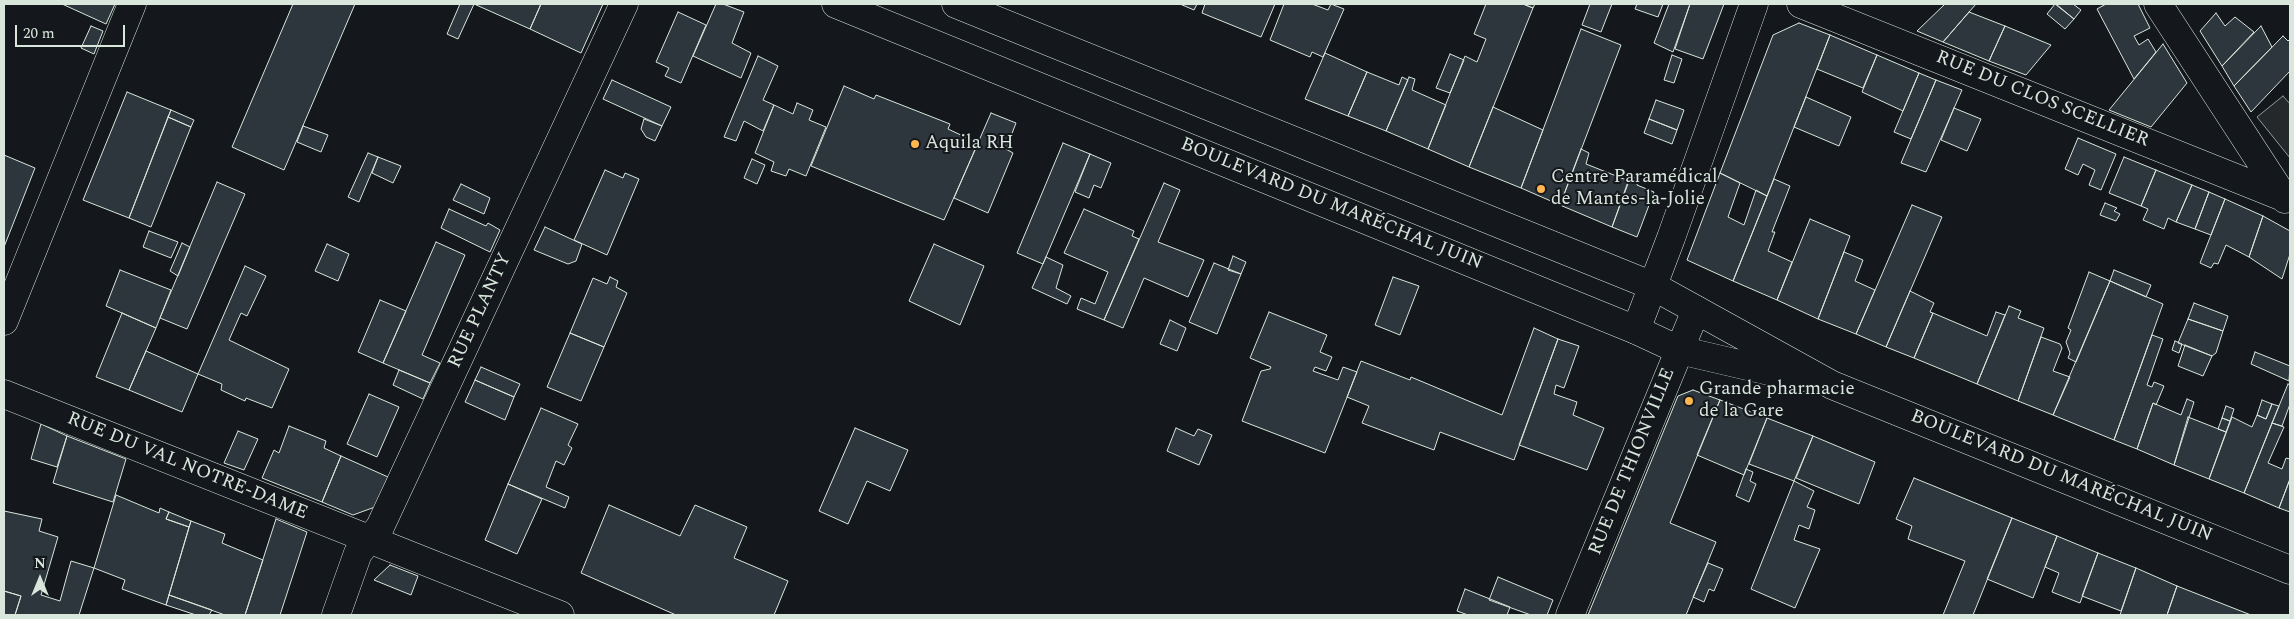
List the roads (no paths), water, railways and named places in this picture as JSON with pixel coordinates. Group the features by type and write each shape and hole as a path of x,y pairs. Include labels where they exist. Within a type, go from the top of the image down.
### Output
{"street":[{"path":"4,320 132,4"},
{"name":"RUE PLANTY","path":"336,615 358,552 380,527 624,4"},
{"name":"BOULEVARD DU MARÉCHAL JUIN","path":"836,4 1636,330 1679,350 1832,385"},
{"name":"BOULEVARD DU MARÉCHAL JUIN","path":"956,4 1653,286 1832,385 2290,570"},
{"path":"1636,330 1754,4"},
{"name":"RUE DU CLOS SCELLIER","path":"1801,4 2287,200"},
{"path":"2158,4 2287,200"},
{"name":"RUE DE THIONVILLE","path":"1570,615 1696,310"},
{"name":"RUE DU VAL NOTRE-DAME","path":"4,394 560,615"}],"place":[{"name":"Aquila RH","path":"915,144"},
{"name":"Centre Paramédical de Mantes-la-Jolie","path":"1541,189"},
{"name":"Grande pharmacie de la Gare","path":"1689,401"}]}
